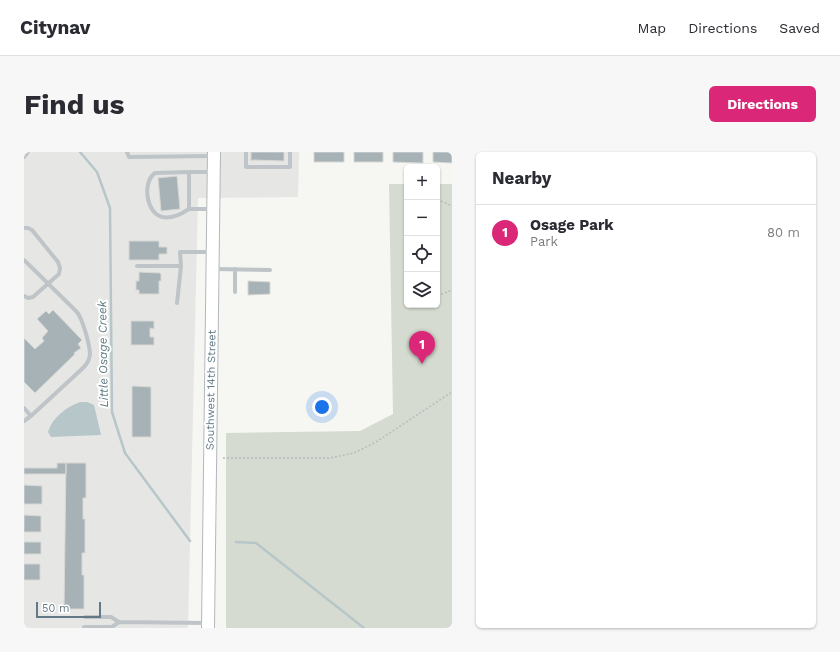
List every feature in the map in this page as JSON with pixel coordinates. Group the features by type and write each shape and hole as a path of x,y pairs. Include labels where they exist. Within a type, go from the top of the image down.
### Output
{"main road":[{"name":"Southwest 14th Street","path":"208,625 214,154"}],"lane":[{"path":"24,157 28,152"},
{"path":"127,152 129,157 214,154"},
{"path":"246,152 246,167 290,168 290,152"},
{"path":"189,172 189,209"},
{"path":"213,172 156,173 150,180 147,187 150,204 157,214 162,217 175,217 189,209 213,209"},
{"path":"24,228 32,230 58,262 60,268 59,274 33,297 28,298 24,296"},
{"path":"177,303 181,266 180,252 212,252"},
{"path":"24,260 78,312 82,319 90,354 88,361 83,368 31,416 24,420"},
{"path":"137,266 181,266"},
{"path":"212,269 270,270"},
{"path":"235,269 235,292"},
{"path":"24,408 31,416"},
{"path":"85,617 111,617 119,622 208,625"},
{"path":"84,627 112,627 119,622"}],"path":[{"path":"440,201 452,206"},
{"path":"440,294 452,290"},
{"path":"223,458 330,458 354,453 376,442 452,392"}],"shaded area":[{"path":"24,152 299,152 298,197 198,198 188,628 24,628"},
{"path":"389,184 404,184 404,308 440,308 440,184 452,184 452,628 226,628 226,433 360,431 393,414"},
{"path":"80,402 87,402 94,405 101,435 51,437 48,432 56,418 65,410"}],"building":[{"path":"251,152 284,152 284,161 251,161"},
{"path":"314,152 344,152 344,162 314,162"},
{"path":"354,152 383,152 383,162 354,162"},
{"path":"393,152 423,152 423,163 393,162"},
{"path":"433,152 452,152 452,163 433,162"},
{"path":"177,176 180,209 161,211 158,178"},
{"path":"129,241 159,241 159,247 167,247 167,254 159,254 159,260 129,260"},
{"path":"139,272 161,274 161,281 159,281 159,294 139,294 139,290 136,290 136,281 139,281"},
{"path":"248,281 270,282 270,294 248,295"},
{"path":"53,310 82,340 78,344 81,348 74,353 75,354 35,393 24,382 24,338 35,349 44,341 42,338 48,331 37,319 46,311 49,314"},
{"path":"131,321 154,321 154,329 150,328 150,337 154,337 154,345 131,345"},
{"path":"132,386 151,387 151,437 132,437"},
{"path":"57,463 66,463 66,474 24,474 24,468 57,468"},
{"path":"66,463 86,463 86,498 83,498 83,519 85,519 85,553 82,553 82,575 84,575 84,609 64,609"},
{"path":"24,485 42,486 42,504 24,504"},
{"path":"24,515 41,516 41,532 24,532"},
{"path":"24,542 41,542 41,554 24,554"},
{"path":"24,564 40,564 40,580 24,580"}],"waterway":[{"name":"Little Osage Creek","path":"80,152 97,172 110,208 112,412 125,453 190,541"},
{"name":"Little Osage Creek","path":"236,542 256,543 364,628"}],"place":[{"name":"Osage Park","path":"422,364"}]}
